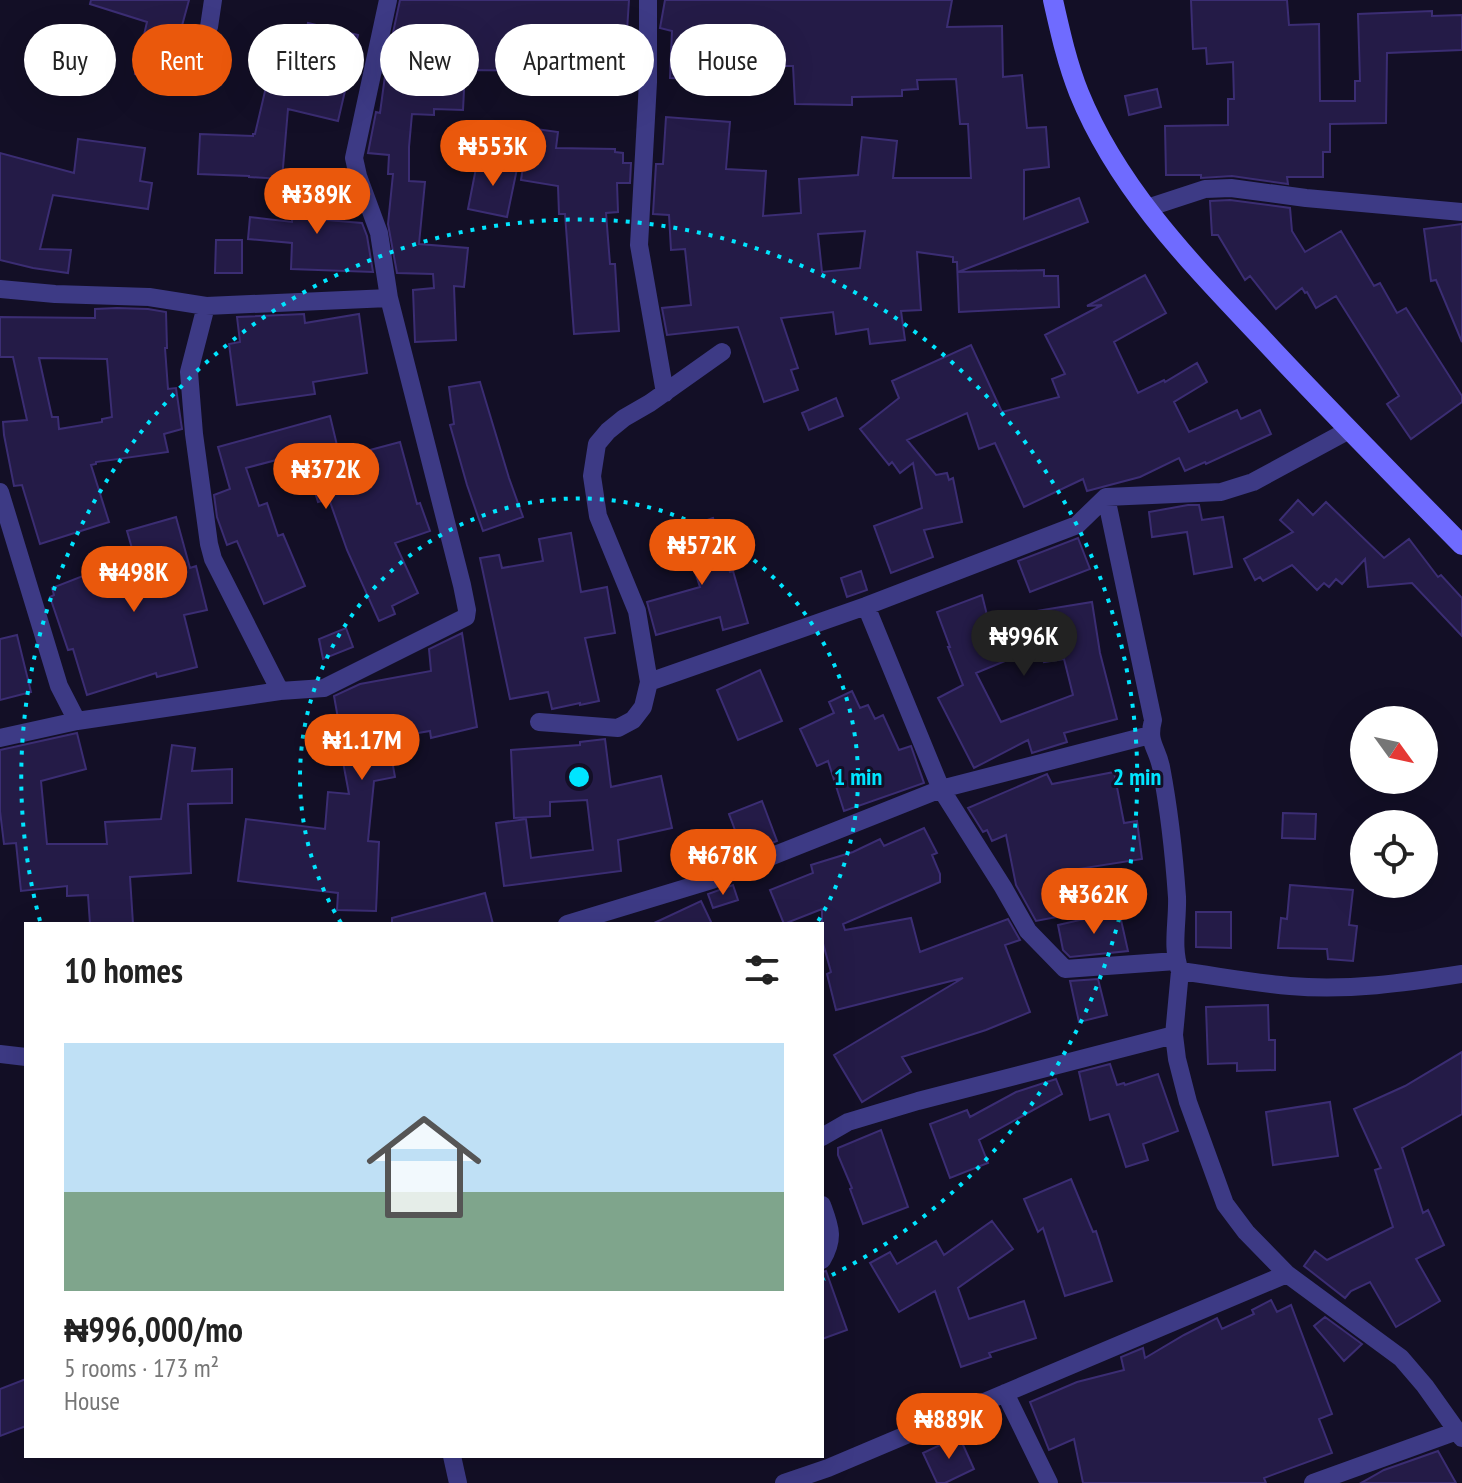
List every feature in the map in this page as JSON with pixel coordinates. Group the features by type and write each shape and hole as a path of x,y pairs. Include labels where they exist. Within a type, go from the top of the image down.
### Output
{"main road":[{"path":"1053,0 1062,44 1079,93 1124,178 1183,255 1462,545"}],"street":[{"path":"209,24 213,0"},
{"path":"0,738 77,721 280,691 324,688 466,617 462,585 389,298 379,233 354,158 388,0"},
{"path":"648,0 648,82 639,245 665,393"},
{"path":"1147,208 1205,189 1231,188 1462,212"},
{"path":"0,289 149,297 206,306 389,298"},
{"path":"206,306 189,372 209,544 213,559 280,691"},
{"path":"539,722 618,728 633,720 643,707 649,682 637,611 598,516 592,476 597,444 624,418 722,352"},
{"path":"649,682 866,606 1077,525 1106,497 1221,492 1253,482 1349,430"},
{"path":"0,492 59,686 77,721"},
{"path":"1106,497 1153,720 1150,735 1161,764 1176,876 1178,966 1174,1035 1177,1059 1188,1102 1225,1204 1246,1232 1287,1274 1401,1358 1460,1434 1313,1483"},
{"path":"866,606 941,789 1028,931 1065,969 1178,966 1291,986 1350,988 1462,974"},
{"path":"574,922 712,880 941,789 1150,735"},
{"path":"824,1136 848,1122 918,1101 1174,1035"},
{"path":"0,1054 24,1057"},
{"path":"824,1211 831,1230 824,1257"},
{"path":"784,1483 828,1468 1287,1274"},
{"path":"1005,1393 1049,1483"},
{"path":"452,1458 458,1483"}],"building":[{"path":"91,0 189,0 182,24 147,24 90,4"},
{"path":"400,0 629,0 627,24 495,24 495,70 479,70 479,24 395,24"},
{"path":"665,0 952,0 947,27 1002,26 1003,77 1022,75 1027,128 1046,127 1049,167 1024,170 1024,219 1079,198 1088,222 958,272 1044,270 1044,276 1058,276 1059,307 959,312 957,262 953,262 953,257 917,252 921,310 901,311 905,340 870,344 868,329 836,334 833,312 781,318 798,368 791,370 798,390 764,402 738,327 667,335 662,308 691,305 685,249 671,250 669,215 653,214 656,164 663,164 666,117 730,122 726,169 766,171 763,216 801,213 799,179 858,175 862,137 897,141 893,178 971,178 968,124 960,124 956,79 917,80 918,89 902,90 902,96 852,97 852,105 795,104 793,66 786,66 786,24 670,24 670,30 660,28","holes":["865,231 860,268 822,272 818,234"]},
{"path":"1191,0 1287,0 1289,25 1319,24 1320,101 1355,101 1355,81 1360,81 1358,14 1432,11 1432,16 1462,15 1462,50 1387,53 1386,123 1330,124 1330,152 1323,152 1323,177 1287,177 1288,184 1232,176 1201,178 1201,175 1166,175 1165,126 1228,125 1228,99 1234,99 1233,62 1207,64 1206,48 1193,49"},
{"path":"1157,89 1161,107 1129,115 1125,96"},
{"path":"264,96 344,96 338,121 288,109 282,179 198,174 200,134 255,134"},
{"path":"382,96 464,96 463,110 434,109 434,115 412,114 409,147 409,181 425,182 419,244 468,248 464,287 454,286 456,340 415,342 413,290 434,288 433,274 397,273 388,224 393,174 388,174 389,155 368,153 376,112 380,113"},
{"path":"529,128 558,132 556,148 615,149 615,152 623,153 623,163 631,163 630,183 617,183 618,212 606,213 610,264 615,264 619,331 574,334 565,214 559,214 558,186 521,180"},
{"path":"78,139 145,148 140,181 152,183 148,209 53,195 40,249 71,250 68,273 0,260 0,153 74,173"},
{"path":"477,163 518,164 507,217 468,209"},
{"path":"294,189 329,192 327,220 362,223 373,272 291,269 292,243 248,239 250,217 292,222"},
{"path":"1230,200 1290,208 1292,231 1305,252 1341,231 1374,286 1380,283 1397,313 1406,308 1462,396 1462,402 1411,439 1387,404 1399,396 1336,296 1316,308 1302,288 1276,309 1250,276 1245,280 1218,235 1212,235 1210,201"},
{"path":"1462,224 1462,342 1436,280 1431,281 1424,229"},
{"path":"216,240 242,240 242,273 215,273"},
{"path":"1145,275 1166,313 1114,342 1138,393 1165,382 1197,363 1207,382 1174,402 1189,432 1237,410 1241,419 1260,410 1271,434 1185,471 1179,458 1140,477 1087,491 1083,479 1024,507 995,443 979,449 967,413 907,440 936,475 947,473 949,480 953,478 962,522 924,530 933,557 891,573 874,526 922,508 913,463 900,473 892,462 889,465 860,429 899,398 892,381 971,345 1002,412 1059,397 1052,379 1065,374 1045,335 1102,305 1087,306"},
{"path":"95,309 166,312 168,389 176,388 182,429 164,434 168,452 91,465 109,522 40,544 22,485 14,486 4,435 3,422 27,420 13,357 0,357 0,317 95,318","holes":["39,358 107,359 112,417 102,419 102,422 59,429 58,417 52,417"]},
{"path":"304,314 305,323 359,314 367,373 313,382 315,394 237,405 229,344 240,342 237,317"},
{"path":"480,382 523,517 483,531 450,425 454,424 449,387"},
{"path":"836,398 843,416 809,430 802,413"},
{"path":"330,416 340,458 400,442 417,504 420,503 430,531 395,543 418,593 392,606 395,614 379,621 347,550 329,499 318,502 303,453 246,468 259,506 267,503 278,536 283,534 305,586 264,604 237,541 227,545 217,517 214,495 230,489 218,447"},
{"path":"1298,500 1313,515 1326,502 1384,558 1409,539 1438,577 1441,575 1462,598 1462,636 1412,583 1368,587 1365,559 1342,584 1336,579 1329,587 1324,583 1317,590 1292,565 1263,581 1260,577 1255,580 1244,559 1293,532 1280,520"},
{"path":"1199,505 1202,520 1223,517 1232,567 1194,574 1187,532 1152,537 1149,512"},
{"path":"176,517 190,568 196,566 207,610 184,615 197,667 157,677 156,673 87,695 73,649 68,650 50,597 54,595 52,588 93,572 99,591 141,580 127,531"},
{"path":"713,518 748,623 723,630 720,617 656,635 647,602 700,587 681,529"},
{"path":"571,533 581,592 607,587 615,633 585,638 599,701 552,709 548,692 510,699 480,558 499,555 502,568 543,561 539,539"},
{"path":"1078,538 1090,569 1030,592 1018,561"},
{"path":"861,571 867,590 847,597 841,578"},
{"path":"982,595 988,619 997,618 1000,626 1030,612 1092,602 1100,653 1117,719 1064,733 1067,742 1032,753 1028,740 974,768 938,698 963,685 937,612","holes":["1041,646 1044,662 1064,659 1073,695 1001,722 976,673"]},
{"path":"346,628 353,647 323,659 319,639"},
{"path":"462,633 477,727 431,738 430,731 388,738 395,777 374,781 368,841 379,842 376,911 337,910 338,893 238,881 246,819 325,829 328,792 349,794 334,696 360,684 431,671 429,649"},
{"path":"17,635 31,692 0,700 0,639"},
{"path":"760,670 782,721 738,740 717,690"},
{"path":"852,691 860,708 868,705 875,719 883,715 899,750 911,746 924,783 844,811 828,761 817,766 800,729 834,713 829,702"},
{"path":"77,733 86,769 41,781 47,844 107,844 105,822 161,819 172,745 195,748 192,771 232,769 232,803 188,804 191,873 130,877 133,922 90,922 88,895 67,896 67,886 21,891 16,843 4,844 0,811 0,750"},
{"path":"605,739 611,787 661,776 672,828 618,840 621,871 504,886 496,823 526,819 531,858 593,850 587,800 550,802 550,816 514,818 511,750 580,745 580,742"},
{"path":"1114,772 1124,823 1137,821 1142,859 1053,873 1062,916 1036,921 1016,885 1006,835 992,841 987,830 983,832 968,808 1047,774 1052,784"},
{"path":"762,801 777,841 744,854 729,814"},
{"path":"1283,813 1316,814 1315,839 1282,838"},
{"path":"924,828 937,853 932,855 940,882 843,924 845,930 911,918 920,952 1008,919 1020,940 1005,945 1030,1012 902,1057 911,1072 862,1102 834,1055 963,978 836,1010 827,974 831,972 824,947 822,909 783,922 770,890 813,873 811,865 853,852 880,839 884,846"},
{"path":"733,885 738,900 713,908 708,894"},
{"path":"1290,885 1350,890 1349,925 1357,926 1353,961 1328,959 1327,949 1278,948 1281,918 1287,919"},
{"path":"485,893 492,922 392,922 392,918"},
{"path":"701,901 711,922 656,922"},
{"path":"1119,911 1128,951 1070,957 1063,950 1058,925"},
{"path":"1196,912 1231,912 1231,948 1196,947"},
{"path":"1098,979 1107,1015 1079,1022 1070,981"},
{"path":"1268,1005 1269,1040 1275,1040 1275,1070 1237,1071 1237,1063 1208,1064 1206,1007"},
{"path":"1462,1052 1462,1114 1402,1148 1423,1213 1428,1210 1444,1245 1416,1259 1440,1301 1396,1327 1370,1282 1351,1291 1345,1298 1304,1266 1315,1251 1327,1260 1393,1227 1375,1170 1381,1168 1354,1109 1405,1086"},
{"path":"1110,1064 1117,1085 1158,1074 1178,1131 1143,1144 1148,1160 1126,1167 1109,1114 1090,1120 1079,1072"},
{"path":"1056,1079 1062,1094 979,1140 988,1163 950,1178 930,1124 967,1110 970,1117 1016,1092"},
{"path":"1330,1102 1338,1156 1273,1165 1266,1112"},
{"path":"881,1130 908,1207 863,1224 838,1148"},
{"path":"1071,1179 1093,1232 1096,1231 1112,1281 1065,1296 1043,1228 1038,1232 1024,1199"},
{"path":"992,1221 1013,1249 958,1288 969,1319 1024,1301 1036,1338 989,1353 991,1357 961,1367 935,1291 899,1312 870,1263 890,1252 897,1264 936,1241 944,1255"},
{"path":"824,1272 847,1330 824,1338"},
{"path":"1271,1300 1277,1312 1291,1305 1332,1414 1319,1419 1332,1453 1264,1478 1266,1483 1083,1483 1074,1439 1049,1450 1030,1402 1077,1382 1124,1370 1121,1357 1143,1348 1145,1358 1217,1318 1222,1329 1254,1314 1252,1310"},
{"path":"1325,1317 1362,1344 1344,1361 1314,1326"},
{"path":"24,1380 24,1427 0,1436 0,1389"},
{"path":"959,1436 974,1469 945,1483 937,1483 923,1453"},
{"path":"1438,1451 1456,1483 1361,1483 1384,1470"}]}
